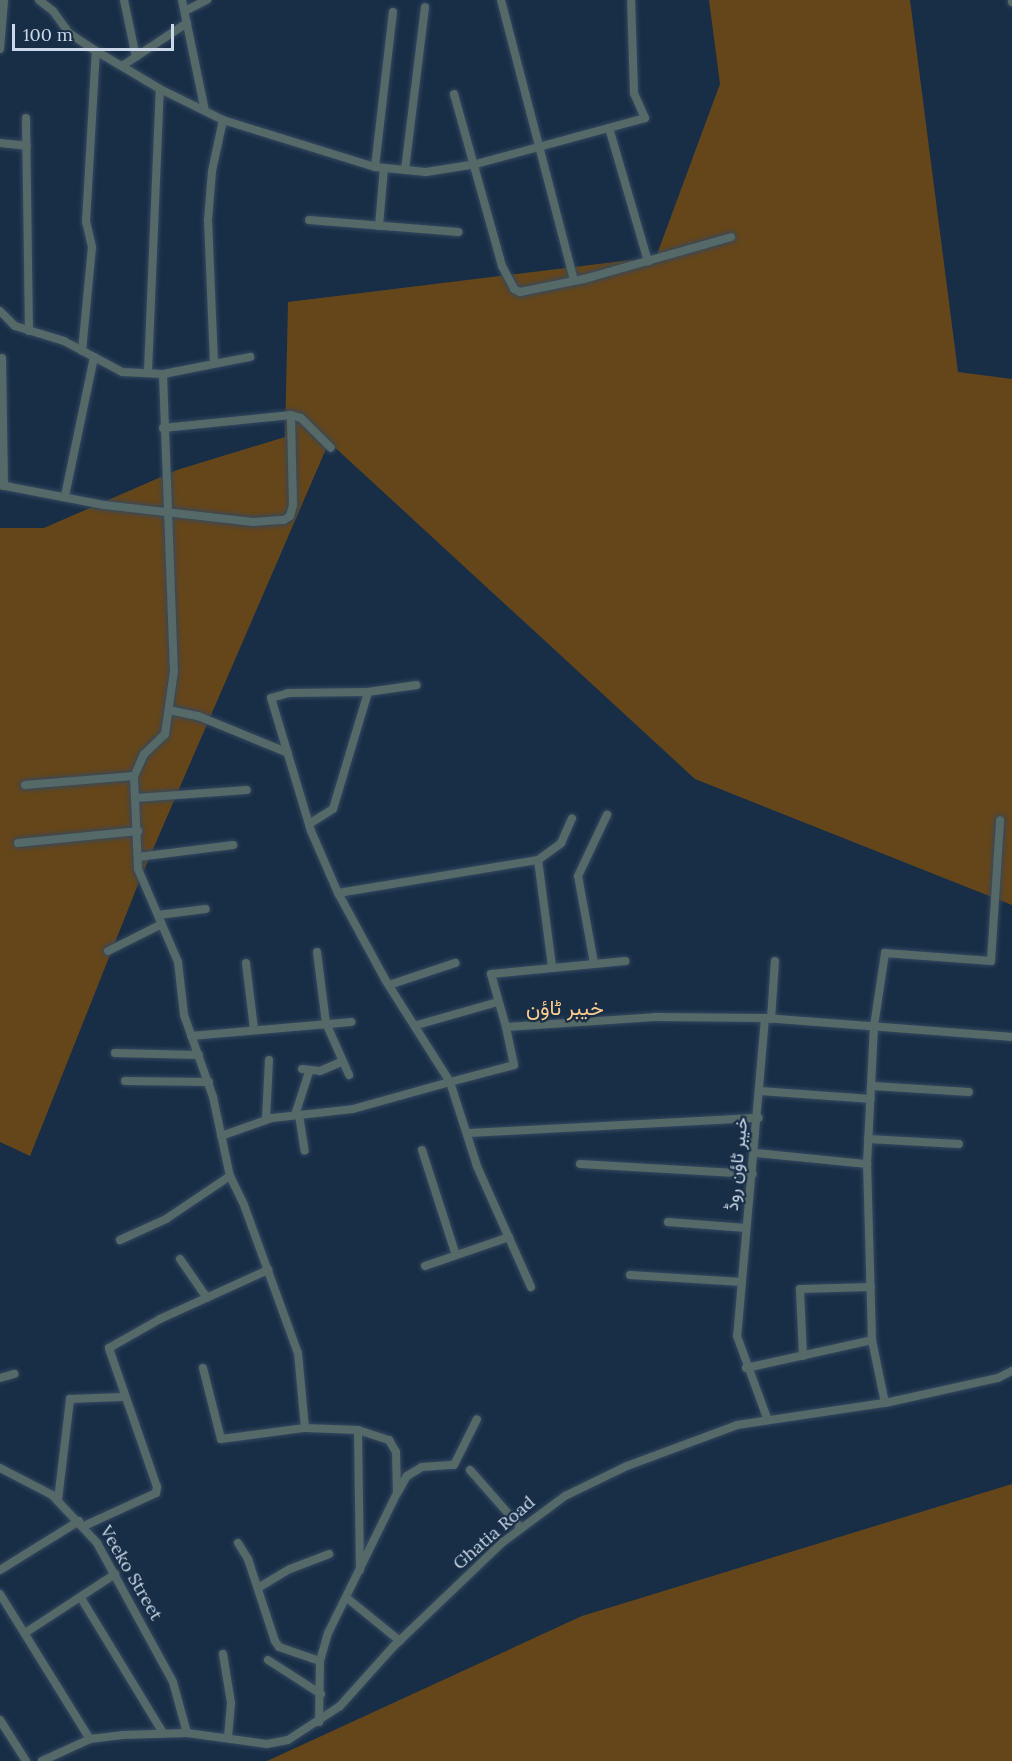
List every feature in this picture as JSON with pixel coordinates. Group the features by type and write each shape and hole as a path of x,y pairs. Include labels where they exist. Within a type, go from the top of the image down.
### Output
{"street":[{"path":"0,50 4,0"},
{"path":"39,0 53,11 69,33 96,51 160,89 223,120 380,167 405,170 446,170 476,164 645,118 634,93 630,0"},
{"path":"124,0 136,57"},
{"path":"182,0 205,111"},
{"path":"184,11 207,0"},
{"path":"501,0 537,147 574,281"},
{"path":"405,170 425,7"},
{"path":"379,226 380,167 393,12"},
{"path":"122,66 187,23"},
{"path":"82,351 92,247 86,222 96,51"},
{"path":"148,371 160,89"},
{"path":"454,94 510,286 519,292 574,281 731,237"},
{"path":"26,118 29,332"},
{"path":"214,363 208,220 212,171 223,120"},
{"path":"609,128 648,261"},
{"path":"0,143 27,146"},
{"path":"309,220 459,232"},
{"path":"0,310 15,326 82,351 122,372 148,371 163,374 250,357"},
{"path":"65,496 94,357"},
{"path":"2,358 2,485 104,505 253,522 290,516 291,415"},
{"path":"163,374 163,428 174,671 165,734 144,754 134,776 138,869 178,962 184,1015 209,1082 230,1176 298,1353 305,1428"},
{"path":"163,428 291,415 301,418 331,448"},
{"path":"417,685 368,692 288,693 271,698 309,824 338,893 389,985 417,1025 450,1082 469,1133 477,1166 531,1287"},
{"path":"309,824 333,809 368,692"},
{"path":"169,710 198,716 288,753"},
{"path":"26,785 134,776"},
{"path":"136,798 247,790"},
{"path":"594,963 578,876 607,815"},
{"path":"338,893 538,860 561,843 572,818"},
{"path":"885,1403 872,1340 867,1164 873,1086 874,1026 885,953 991,961 1000,820"},
{"path":"18,843 138,831"},
{"path":"138,857 233,845"},
{"path":"538,860 552,966"},
{"path":"158,915 206,909"},
{"path":"108,951 162,924"},
{"path":"317,952 326,1023 341,1062 349,1075"},
{"name":"خیبر ٹاؤن روڈ","path":"767,1418 746,1368 737,1336 746,1228 756,1153 760,1091 775,961"},
{"path":"221,1136 266,1119 353,1109 514,1065 491,974 552,966 625,962"},
{"path":"246,963 254,1029"},
{"path":"389,985 455,963"},
{"path":"417,1025 498,1002"},
{"path":"506,1027 655,1017 768,1019 1012,1037"},
{"path":"191,1036 351,1022"},
{"path":"115,1053 199,1055"},
{"path":"266,1119 269,1060"},
{"path":"306,1151 297,1115 305,1070 327,1070 341,1062"},
{"path":"125,1081 209,1082"},
{"path":"873,1086 969,1092"},
{"path":"760,1091 871,1099"},
{"path":"469,1133 759,1118"},
{"path":"868,1139 959,1144"},
{"path":"422,1150 456,1255"},
{"path":"756,1153 867,1164"},
{"path":"580,1164 753,1174"},
{"path":"120,1240 166,1219 230,1176"},
{"path":"668,1222 746,1228"},
{"path":"425,1266 509,1237"},
{"path":"180,1259 207,1298"},
{"path":"0,1570 81,1524 156,1493 157,1487 122,1397 109,1348 268,1270"},
{"path":"630,1275 742,1282"},
{"path":"803,1356 800,1289 871,1287"},
{"path":"746,1368 872,1340"},
{"path":"203,1368 221,1439 305,1428 358,1430 389,1440 396,1452 397,1493"},
{"name":"Ghatia Road","path":"42,1761 90,1739 162,1731 228,1737 267,1744 288,1740 319,1722 340,1706 400,1641 520,1527 565,1496 627,1466 767,1418 885,1403 998,1378 1012,1371"},
{"path":"0,1378 14,1374"},
{"path":"58,1500 70,1399 122,1397"},
{"path":"319,1722 320,1661 328,1633 360,1575 397,1493 407,1476 422,1467 454,1465 477,1419"},
{"path":"358,1430 360,1575"},
{"path":"470,1470 520,1527"},
{"name":"Veeko Street","path":"2,1472 58,1500 81,1524 115,1574 173,1682 187,1733"},
{"path":"238,1543 258,1588 279,1647 320,1661"},
{"path":"258,1588 290,1569 328,1554"},
{"path":"25,1633 115,1574"},
{"path":"0,1594 90,1739"},
{"path":"81,1598 162,1731"},
{"path":"347,1598 400,1641"},
{"path":"224,1654 231,1703 228,1737"},
{"path":"268,1660 321,1694"},
{"path":"0,1720 26,1761"}],"shaded area":[{"path":"709,0 910,0 958,372 1012,379 1012,905 695,779 329,442 141,877 30,1156 0,1142 0,528 44,528 177,470 285,437 288,302 656,257 720,84"},
{"path":"1012,1484 1012,1761 267,1761 582,1616"}],"district":[{"name":"خیبر ٹاؤن","path":"565,1008"}]}
